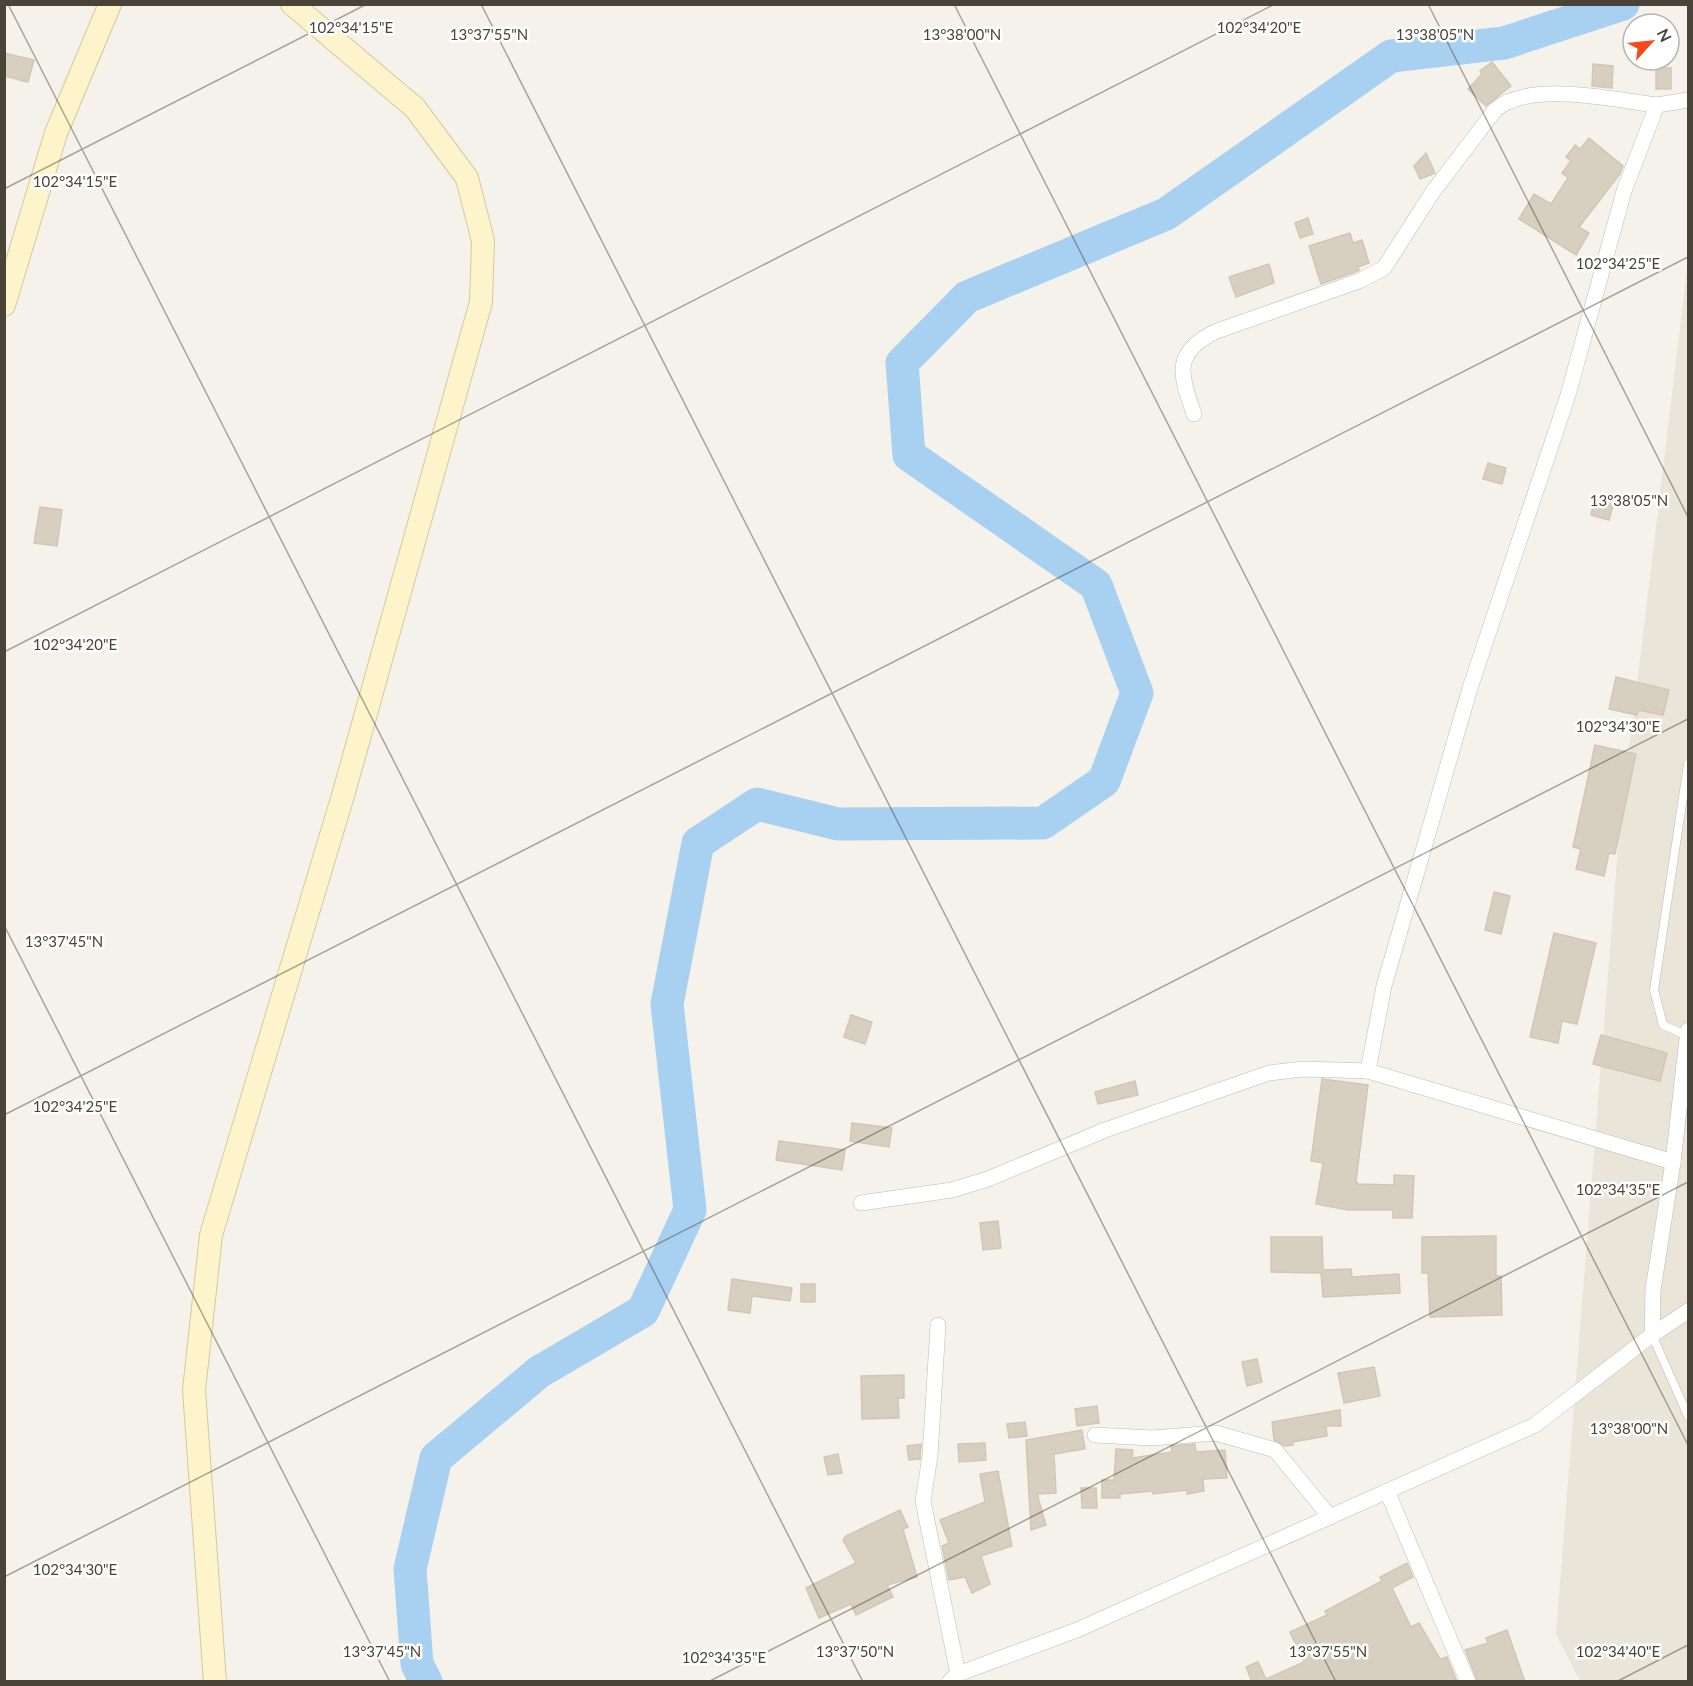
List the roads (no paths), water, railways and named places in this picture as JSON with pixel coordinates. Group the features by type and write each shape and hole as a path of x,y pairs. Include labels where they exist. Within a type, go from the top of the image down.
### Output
{"main road":[{"path":"4,305 56,133 110,4"},
{"path":"215,1682 194,1390 211,1234 344,792 482,302 483,241 467,178 415,108 292,4"}],"street":[{"path":"1194,414 1185,388 1182,363 1188,351 1200,339 1359,281 1384,268 1432,193 1495,110 1505,101 1547,94 1657,105 1689,100"},
{"path":"1368,1071 1384,986 1470,688 1568,395 1624,191 1657,105"},
{"path":"1652,1335 1653,1290 1673,1162 1688,1033"},
{"path":"861,1203 952,1190 988,1179 1105,1130 1269,1073 1304,1069 1368,1071 1673,1162"},
{"path":"938,1325 930,1456 923,1501 953,1678 1077,1630 1535,1425 1652,1335 1689,1311"},
{"path":"1095,1435 1152,1438 1216,1433 1275,1450 1330,1517"},
{"path":"1387,1491 1468,1682"}],"lane":[{"path":"1688,1033 1663,1025 1654,990 1689,764"},
{"path":"1652,1335 1689,1416"}],"waterway":[{"path":"426,1682 417,1664 410,1569 436,1458 539,1372 643,1311 690,1210 667,1004 698,843 757,804 838,824 1043,823 1104,781 1137,693 1096,585 909,455 902,363 967,297 1166,214 1391,56 1504,43 1623,4"}]}
